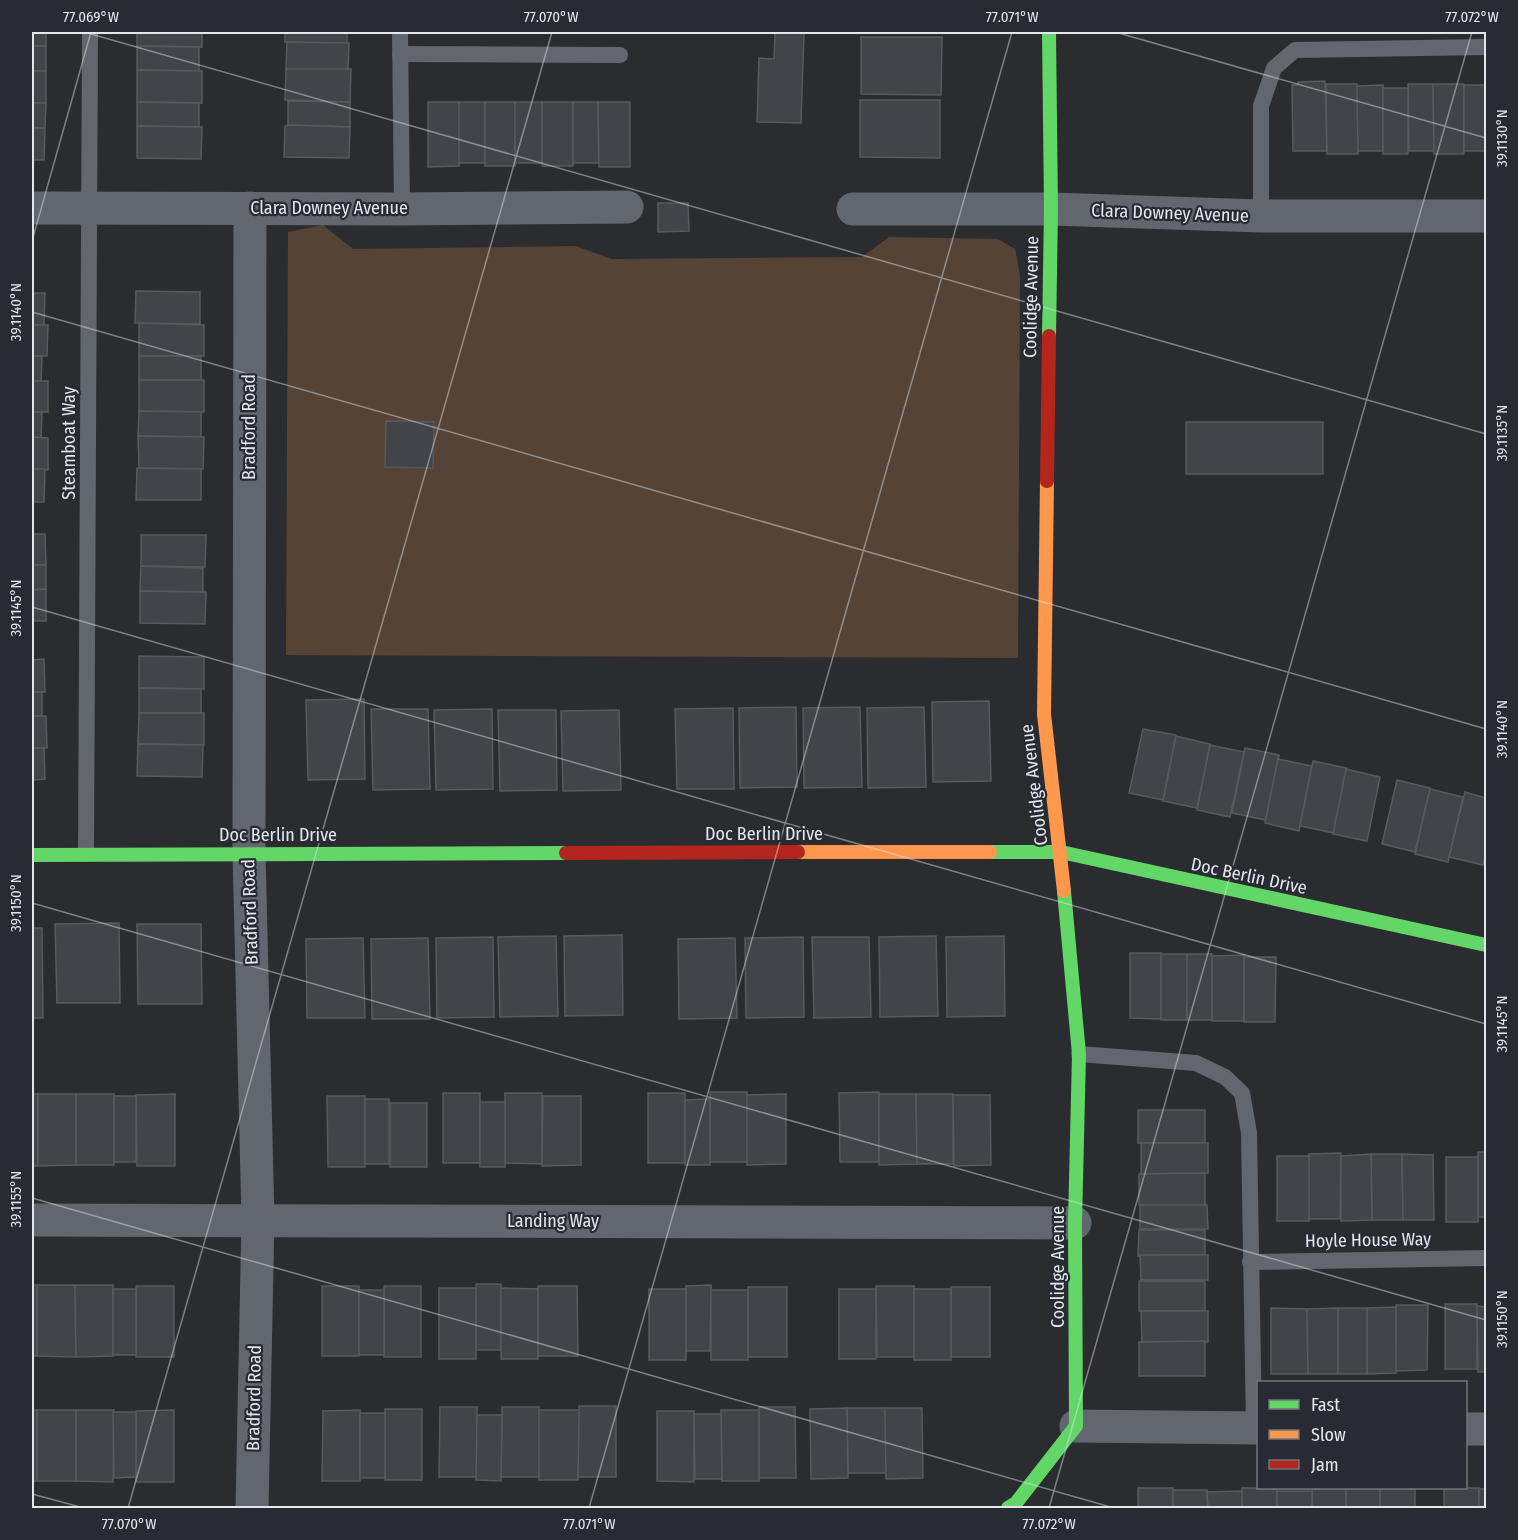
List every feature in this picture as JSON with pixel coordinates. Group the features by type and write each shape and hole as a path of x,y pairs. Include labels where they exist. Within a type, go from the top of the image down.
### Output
{"street":[{"name":"Coolidge Avenue","path":"1049,32 1051,209 1044,714 1061,852 1079,1054 1075,1223 1076,1426"},
{"name":"Clara Downey Avenue","path":"32,208 627,207"},
{"name":"Bradford Road","path":"250,208 249,853 258,1219 252,1509"},
{"name":"Clara Downey Avenue","path":"854,209 1051,209 1261,216 1486,216"},
{"name":"Doc Berlin Drive","path":"32,855 1061,852 1486,945"},
{"name":"Landing Way","path":"32,1220 1075,1223"},
{"path":"1008,1509 1016,1503 1076,1426 1256,1428"},
{"path":"1467,1429 1486,1429"}],"lane":[{"name":"Steamboat Way","path":"86,854 90,32"},
{"path":"400,32 402,209"},
{"path":"1261,216 1260,106 1274,68 1295,50 1486,47"},
{"path":"400,54 620,55"},
{"path":"1079,1054 1196,1063 1226,1077 1242,1093 1249,1133 1250,1262 1256,1428"},
{"name":"Hoyle House Way","path":"1250,1262 1486,1258"}],"shaded area":[{"path":"323,225 353,249 576,246 611,259 862,257 889,237 998,239 1015,249 1020,275 1018,658 286,655 288,232"}],"building":[{"path":"32,32 46,32 46,46 32,46"},
{"path":"137,32 202,32 202,47 137,46"},
{"path":"285,32 347,32 347,44 285,42"},
{"path":"775,33 804,33 801,123 757,122 759,58 774,59"},
{"path":"861,37 942,37 941,95 861,94"},
{"path":"287,42 349,43 348,69 286,69"},
{"path":"32,46 46,46 46,71 32,71"},
{"path":"137,46 199,47 199,71 137,70"},
{"path":"286,69 351,69 350,102 285,100"},
{"path":"137,70 202,71 202,103 137,102"},
{"path":"32,71 46,71 46,103 32,103"},
{"path":"1325,81 1327,151 1293,151 1292,85 1298,85 1298,82"},
{"path":"1326,84 1357,84 1358,154 1327,154"},
{"path":"1408,84 1433,84 1434,151 1409,151"},
{"path":"1433,84 1464,84 1464,154 1434,154"},
{"path":"1383,85 1383,151 1358,151 1357,86"},
{"path":"1464,85 1486,85 1486,151 1464,151"},
{"path":"1383,88 1408,88 1408,154 1383,154"},
{"path":"860,100 940,100 940,158 860,157"},
{"path":"288,101 350,102 350,127 288,125"},
{"path":"137,102 199,103 199,127 137,126"},
{"path":"428,102 459,102 459,166 428,167"},
{"path":"459,102 485,102 485,163 459,163"},
{"path":"485,102 515,102 515,166 485,166"},
{"path":"515,102 542,102 542,163 515,163"},
{"path":"542,102 573,102 573,166 542,166"},
{"path":"573,102 598,102 599,163 573,163"},
{"path":"598,102 630,102 630,167 599,167"},
{"path":"32,103 46,103 45,128 32,128"},
{"path":"137,126 202,127 201,159 137,158"},
{"path":"285,126 350,127 349,158 284,157"},
{"path":"32,128 45,128 44,160 32,160"},
{"path":"658,203 688,203 689,231 658,232"},
{"path":"136,291 200,292 200,324 135,323"},
{"path":"32,293 45,293 44,325 32,325"},
{"path":"139,323 204,325 204,356 139,356"},
{"path":"32,325 48,325 47,356 32,356"},
{"path":"32,356 42,356 41,381 32,381"},
{"path":"139,356 201,356 201,380 139,380"},
{"path":"139,380 204,380 204,412 139,411"},
{"path":"32,381 48,381 48,412 32,412"},
{"path":"139,411 201,412 201,437 138,436"},
{"path":"32,412 42,412 41,438 32,437"},
{"path":"386,421 434,422 433,468 385,467"},
{"path":"1186,422 1323,422 1323,474 1186,474"},
{"path":"138,436 204,437 203,469 139,468"},
{"path":"32,437 48,438 48,470 32,469"},
{"path":"137,468 201,469 201,500 136,500"},
{"path":"32,469 45,469 44,502 32,502"},
{"path":"32,534 45,534 46,565 32,565"},
{"path":"141,535 206,535 205,567 141,566"},
{"path":"32,565 46,565 46,589 32,590"},
{"path":"141,566 203,568 203,592 140,591"},
{"path":"46,589 46,621 32,621 32,590"},
{"path":"140,591 206,592 205,624 140,623"},
{"path":"139,656 204,657 204,689 139,688"},
{"path":"44,659 45,692 32,692 32,660"},
{"path":"139,688 201,689 201,713 139,713"},
{"path":"32,692 42,692 42,716 32,716"},
{"path":"364,699 365,779 308,780 306,700"},
{"path":"989,701 991,781 933,782 932,702"},
{"path":"796,707 797,787 740,788 739,708"},
{"path":"860,707 862,787 804,788 803,708"},
{"path":"924,707 926,787 868,788 867,708"},
{"path":"733,708 734,789 677,789 675,709"},
{"path":"371,709 428,709 430,789 373,790"},
{"path":"492,709 493,789 436,790 434,710"},
{"path":"498,710 556,710 557,790 500,791"},
{"path":"619,710 621,790 563,791 561,711"},
{"path":"139,713 204,713 204,745 138,744"},
{"path":"32,716 46,716 47,748 32,748"},
{"path":"1143,729 1176,735 1163,800 1129,793"},
{"path":"1176,736 1210,744 1197,808 1163,801"},
{"path":"138,744 203,745 202,777 137,776"},
{"path":"1210,745 1244,752 1230,817 1197,810"},
{"path":"32,748 44,748 45,779 32,780"},
{"path":"1245,748 1279,755 1266,820 1232,813"},
{"path":"1278,759 1312,766 1299,831 1265,823"},
{"path":"1313,761 1347,768 1334,833 1300,826"},
{"path":"1346,769 1380,777 1367,841 1333,834"},
{"path":"1397,780 1430,788 1415,852 1382,844"},
{"path":"1430,789 1463,797 1448,862 1415,854"},
{"path":"1465,792 1486,798 1486,852 1483,865 1449,857"},
{"path":"119,923 120,1003 57,1003 55,924"},
{"path":"137,924 201,924 202,1004 138,1004"},
{"path":"32,928 42,928 43,1018 32,1018"},
{"path":"622,935 623,1015 565,1016 564,936"},
{"path":"556,936 558,1016 500,1017 498,937"},
{"path":"936,936 938,1016 880,1017 879,937"},
{"path":"1004,936 1005,1016 947,1017 946,937"},
{"path":"493,937 494,1017 437,1018 436,938"},
{"path":"803,937 804,1017 746,1018 745,938"},
{"path":"812,937 869,937 871,1017 814,1018"},
{"path":"363,938 365,1018 307,1018 306,939"},
{"path":"428,938 430,1019 372,1019 371,939"},
{"path":"735,938 737,1018 679,1019 678,939"},
{"path":"1130,953 1161,953 1161,1019 1130,1018"},
{"path":"1161,954 1187,954 1187,1020 1161,1020"},
{"path":"1187,954 1212,954 1212,1020 1187,1020"},
{"path":"1244,955 1244,1021 1212,1021 1212,956"},
{"path":"1244,957 1276,957 1275,1022 1244,1022"},
{"path":"710,1092 747,1092 747,1162 710,1162"},
{"path":"879,1092 879,1162 840,1162 839,1093"},
{"path":"443,1093 480,1093 480,1163 443,1163"},
{"path":"505,1093 542,1093 542,1164 505,1163"},
{"path":"648,1093 685,1093 685,1163 648,1163"},
{"path":"32,1094 38,1094 38,1166 32,1166"},
{"path":"38,1094 76,1094 76,1165 38,1166"},
{"path":"76,1094 114,1094 114,1165 76,1165"},
{"path":"175,1094 175,1166 137,1166 136,1095"},
{"path":"786,1094 786,1164 747,1165 747,1095"},
{"path":"879,1094 916,1094 917,1164 879,1165"},
{"path":"916,1094 953,1094 953,1164 917,1164"},
{"path":"953,1095 990,1095 991,1165 954,1166"},
{"path":"114,1096 136,1096 136,1162 114,1162"},
{"path":"327,1096 365,1096 365,1167 328,1167"},
{"path":"543,1096 581,1096 581,1165 542,1166"},
{"path":"365,1099 389,1099 389,1164 365,1164"},
{"path":"710,1099 710,1165 685,1165 685,1100"},
{"path":"480,1102 505,1102 505,1167 480,1167"},
{"path":"390,1103 427,1103 427,1167 390,1167"},
{"path":"1138,1110 1205,1110 1205,1143 1138,1143"},
{"path":"1141,1143 1208,1143 1208,1173 1141,1174"},
{"path":"1478,1152 1486,1152 1486,1217 1478,1217"},
{"path":"1341,1153 1340,1219 1309,1219 1309,1154"},
{"path":"1371,1154 1402,1154 1403,1220 1372,1220"},
{"path":"1371,1154 1372,1220 1341,1221 1341,1156"},
{"path":"1402,1154 1433,1155 1434,1220 1403,1220"},
{"path":"1277,1156 1309,1156 1309,1221 1277,1221"},
{"path":"1446,1157 1478,1157 1478,1222 1446,1222"},
{"path":"1205,1173 1205,1205 1139,1205 1139,1174"},
{"path":"1140,1205 1207,1205 1208,1229 1140,1229"},
{"path":"1139,1230 1205,1230 1205,1255 1138,1256"},
{"path":"1140,1255 1208,1255 1208,1280 1141,1280"},
{"path":"1139,1281 1205,1281 1205,1311 1139,1311"},
{"path":"476,1284 501,1284 501,1350 476,1350"},
{"path":"32,1285 37,1285 37,1356 32,1356"},
{"path":"37,1285 75,1285 76,1357 37,1356"},
{"path":"75,1285 113,1285 113,1356 76,1357"},
{"path":"711,1285 710,1351 686,1351 686,1286"},
{"path":"136,1286 174,1286 174,1357 136,1357"},
{"path":"322,1286 359,1286 359,1356 322,1356"},
{"path":"384,1286 421,1286 421,1357 384,1357"},
{"path":"538,1286 577,1286 578,1356 538,1356"},
{"path":"876,1286 914,1286 914,1357 877,1357"},
{"path":"748,1287 787,1287 787,1357 748,1357"},
{"path":"951,1287 990,1287 990,1357 951,1357"},
{"path":"439,1288 476,1288 476,1359 439,1359"},
{"path":"501,1288 538,1289 538,1359 501,1359"},
{"path":"113,1289 136,1289 136,1355 113,1355"},
{"path":"649,1289 686,1289 686,1360 649,1360"},
{"path":"839,1289 876,1289 876,1359 839,1359"},
{"path":"914,1289 951,1289 951,1360 914,1360"},
{"path":"359,1290 384,1290 384,1355 359,1355"},
{"path":"711,1290 748,1290 748,1360 711,1360"},
{"path":"1445,1304 1477,1304 1477,1369 1445,1369"},
{"path":"1396,1305 1428,1305 1427,1370 1395,1371"},
{"path":"1477,1306 1486,1307 1486,1372 1478,1372"},
{"path":"1396,1307 1396,1373 1367,1374 1367,1308"},
{"path":"1271,1308 1307,1309 1308,1374 1271,1374"},
{"path":"1338,1308 1338,1374 1308,1374 1307,1309"},
{"path":"1338,1308 1367,1308 1367,1374 1338,1374"},
{"path":"1141,1311 1208,1311 1208,1342 1142,1342"},
{"path":"1205,1341 1205,1376 1139,1376 1139,1342"},
{"path":"579,1406 616,1406 616,1477 578,1477"},
{"path":"440,1407 477,1407 477,1477 439,1477"},
{"path":"502,1407 539,1407 539,1477 501,1477"},
{"path":"759,1407 795,1407 796,1478 759,1478"},
{"path":"847,1408 885,1408 886,1473 848,1473"},
{"path":"847,1408 848,1478 811,1479 810,1409"},
{"path":"885,1408 922,1408 923,1478 886,1479"},
{"path":"385,1409 422,1409 422,1480 385,1480"},
{"path":"32,1410 37,1410 37,1481 32,1481"},
{"path":"37,1410 76,1410 76,1481 37,1481"},
{"path":"76,1410 114,1410 113,1482 76,1481"},
{"path":"174,1410 174,1482 136,1482 136,1411"},
{"path":"360,1410 360,1481 322,1481 323,1411"},
{"path":"539,1410 579,1410 578,1480 539,1480"},
{"path":"721,1410 759,1410 759,1481 722,1481"},
{"path":"657,1411 694,1411 694,1482 657,1481"},
{"path":"113,1412 136,1412 136,1477 114,1478"},
{"path":"360,1413 385,1413 385,1478 360,1478"},
{"path":"694,1414 721,1414 722,1479 695,1479"},
{"path":"477,1415 502,1415 501,1481 476,1480"},
{"path":"1138,1488 1173,1488 1173,1508 1138,1508"},
{"path":"1242,1488 1277,1489 1277,1508 1242,1508"},
{"path":"1479,1488 1479,1508 1444,1508 1444,1489"},
{"path":"1312,1489 1346,1489 1346,1508 1312,1508"},
{"path":"1346,1489 1380,1489 1380,1508 1346,1508"},
{"path":"1380,1489 1415,1489 1415,1508 1380,1508"},
{"path":"1479,1489 1486,1489 1486,1508 1479,1508"},
{"path":"1173,1490 1207,1490 1208,1508 1173,1508"},
{"path":"1242,1491 1242,1508 1208,1508 1207,1492"},
{"path":"1277,1491 1312,1491 1312,1508 1277,1508"}],"traffic: fast":[{"path":"1049,32 1051,209 1049,336"},
{"path":"990,852 1061,852 1486,945"},
{"path":"32,855 566,853"},
{"path":"1008,1508 1016,1503 1076,1426 1075,1223 1079,1054 1064,891"}],"traffic: slow":[{"path":"1047,481 1044,714 1064,891"},
{"path":"798,852 990,852"}],"traffic: jam":[{"path":"1047,481 1049,336"},
{"path":"566,853 798,852"}]}
